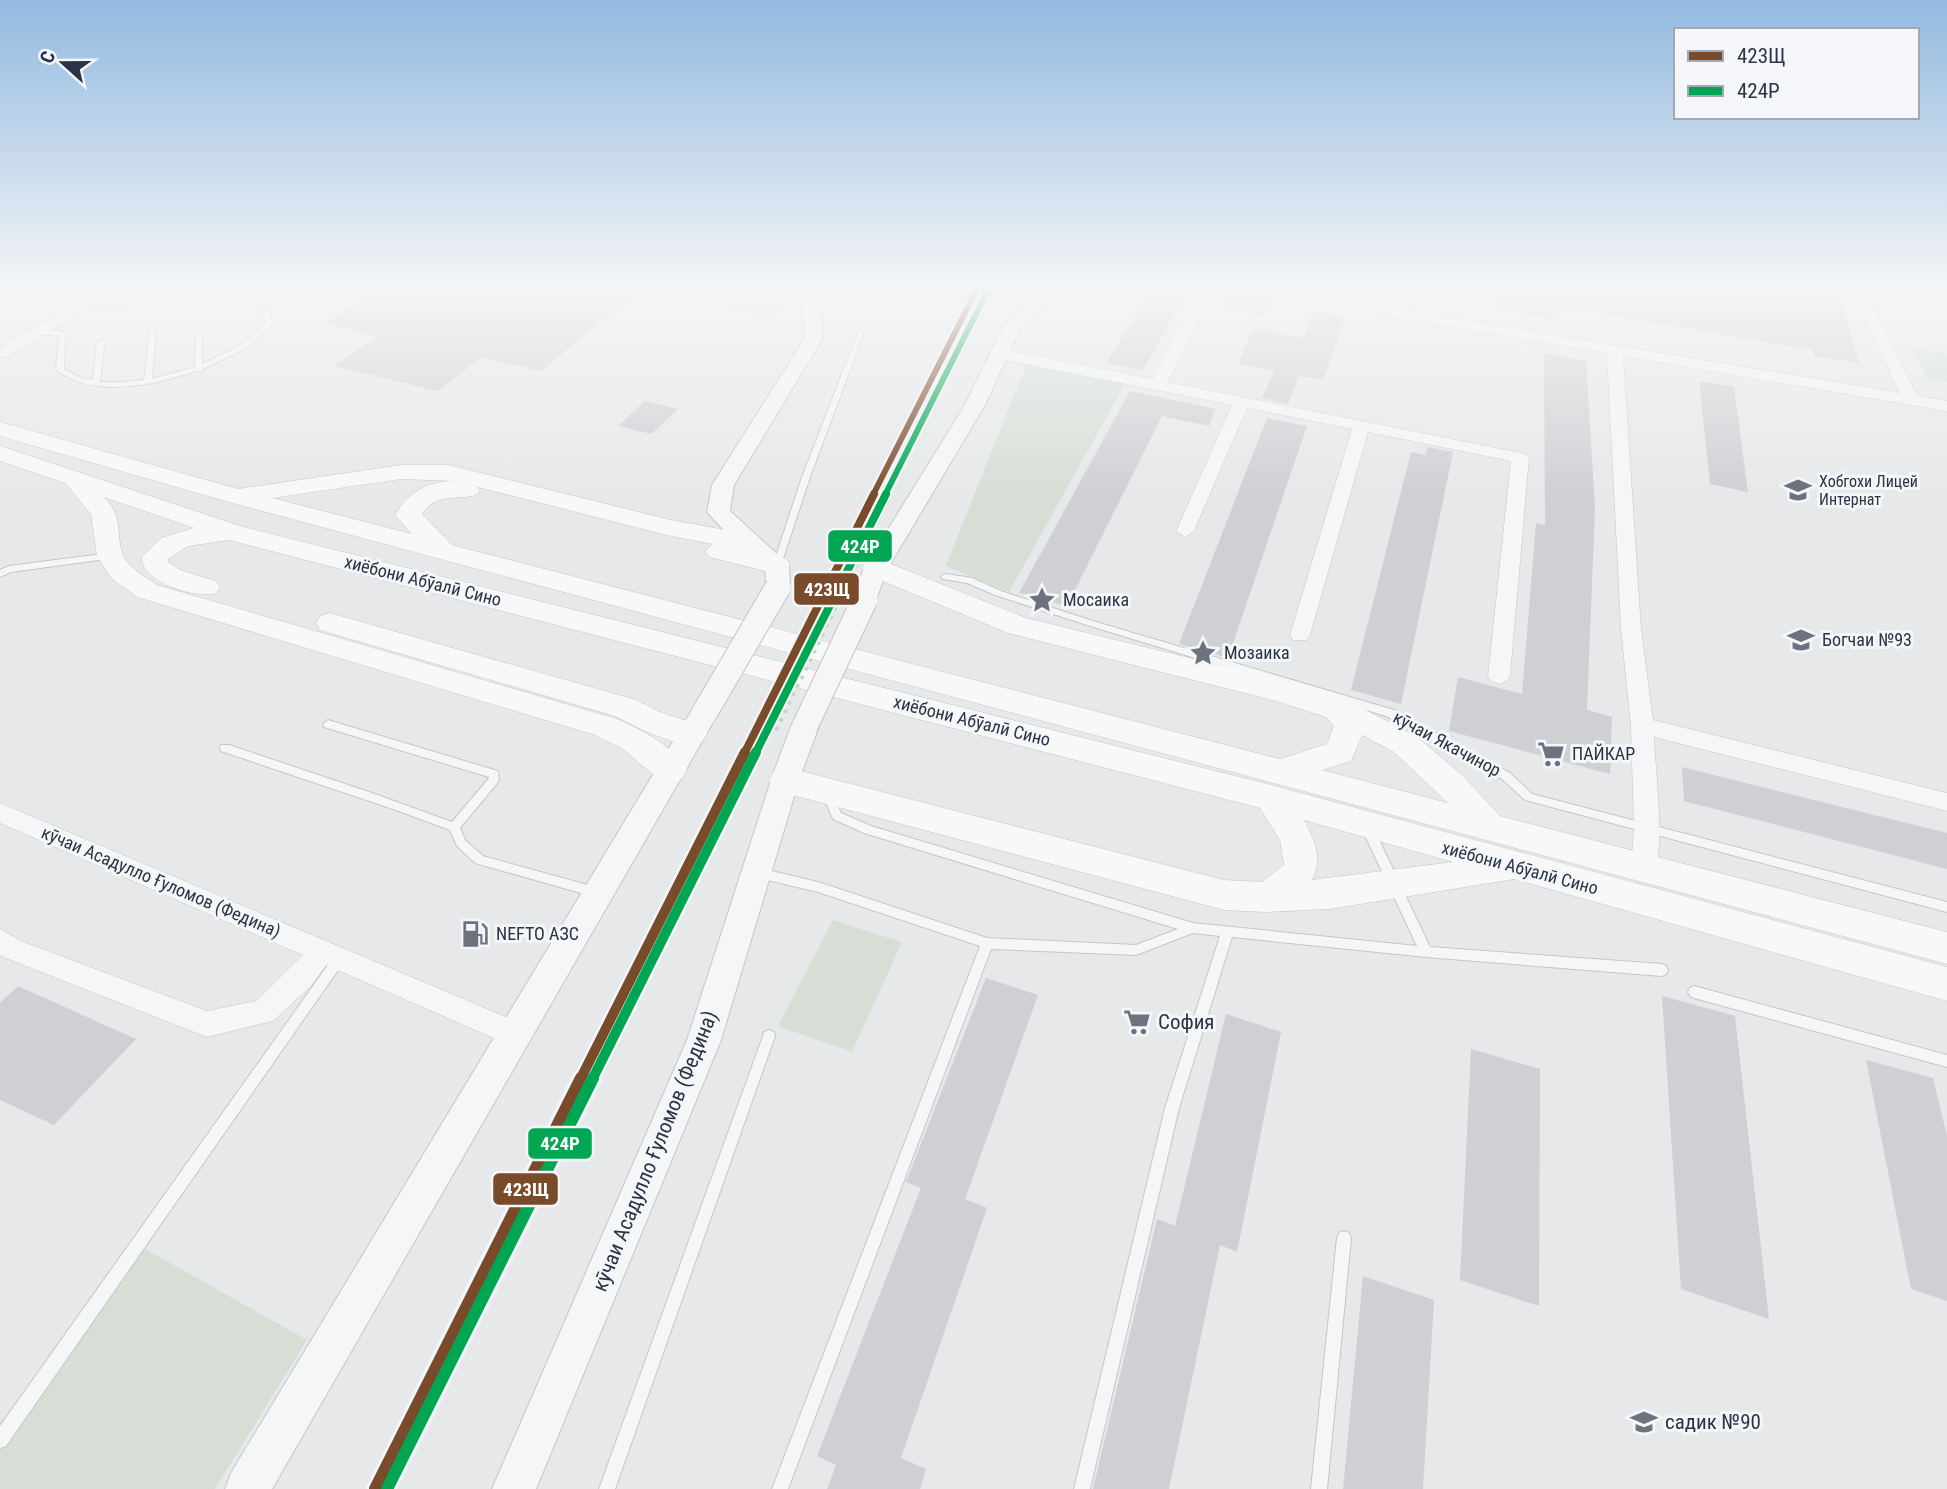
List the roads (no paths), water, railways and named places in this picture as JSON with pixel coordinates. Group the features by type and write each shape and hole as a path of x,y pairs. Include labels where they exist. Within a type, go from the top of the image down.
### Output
{"main road":[{"name":"хиёбони Абӯалӣ Сино","path":"0,429 1276,785 1366,824 1947,984"},
{"name":"хиёбони Абӯалӣ Сино","path":"0,453 232,532 1276,785 1489,827 1947,948"},
{"path":"234,496 401,472 448,472 671,528 747,542"},
{"path":"72,476 104,512 110,556 121,572 147,591 606,727 632,740 671,770"},
{"path":"443,551 408,516 414,502 427,494 442,489 463,489 778,576"},
{"path":"671,528 718,512"},
{"path":"232,532 177,540 163,548 155,557 155,566 170,576 625,708 651,721 698,723"},
{"path":"876,569 1018,626 1279,691 1337,709 1405,744 1451,784 1489,827"},
{"path":"1261,898 1284,889 1301,873 1303,850 1276,785 1340,752 1350,724 1337,709"},
{"path":"785,780 1223,895 1261,898 1345,893 1513,866"}],"street":[{"path":"247,1489 671,770 778,576 718,512 723,485 801,358"},
{"path":"876,569 975,405 997,358"},
{"path":"1024,358 1520,458 1499,676"},
{"path":"1158,385 1171,358"},
{"path":"1615,358 1631,629 1642,726 1646,828 1644,869"},
{"path":"1665,358 1947,406"},
{"path":"1891,358 1911,400"},
{"path":"1185,531 1241,402"},
{"path":"1300,635 1361,426"},
{"name":"кӯчаи Асадулло Ғуломов (Федина)","path":"514,1489 704,1040 785,780 805,726 865,599 876,569"},
{"path":"1642,726 1947,802"},
{"name":"кӯчаи Асадулло Ғуломов (Федина)","path":"0,813 515,1034"},
{"path":"0,940 12,949 207,1024 263,1012 300,977 331,955"}],"lane":[{"path":"61,358 60,370 71,377 122,385 199,370 221,358"},
{"path":"96,382 99,358"},
{"path":"148,382 150,358"},
{"path":"199,358 199,370"},
{"path":"778,576 806,477 850,358"},
{"path":"0,574 9,569 110,556"},
{"name":"кӯчаи Якачинор","path":"946,577 969,580 998,593 1081,620 1390,713 1506,776 1529,797 1947,907"},
{"path":"328,724 494,774 494,779 454,827"},
{"path":"225,748 342,789 379,797 454,827 461,843 479,860 598,892"},
{"path":"825,791 837,816 868,830 1193,928 1227,934 1662,971"},
{"path":"1366,824 1426,952"},
{"path":"757,873 818,887 987,943 1136,950 1193,928"},
{"path":"1082,1489 1172,1108 1227,934"},
{"path":"780,1489 987,943"},
{"path":"0,1440 331,955"},
{"path":"1694,992 1947,1061"},
{"path":"607,1489 769,1036"},
{"path":"1319,1489 1344,1238"}],"railway":[{"path":"889,495 944,381 958,358"},
{"path":"776,730 890,494"}],"place":[{"name":"Хобгохи Лицей Интернат","path":"1798,490"},
{"name":"Мосаика","path":"1042,600"},
{"name":"Богчаи №93","path":"1801,640"},
{"name":"Мозаика","path":"1203,653"},
{"name":"ПАЙКАР","path":"1551,754"},
{"name":"NEFTO АЗС","path":"475,934"},
{"name":"София","path":"1137,1022"},
{"name":"садик №90","path":"1644,1422"}]}
